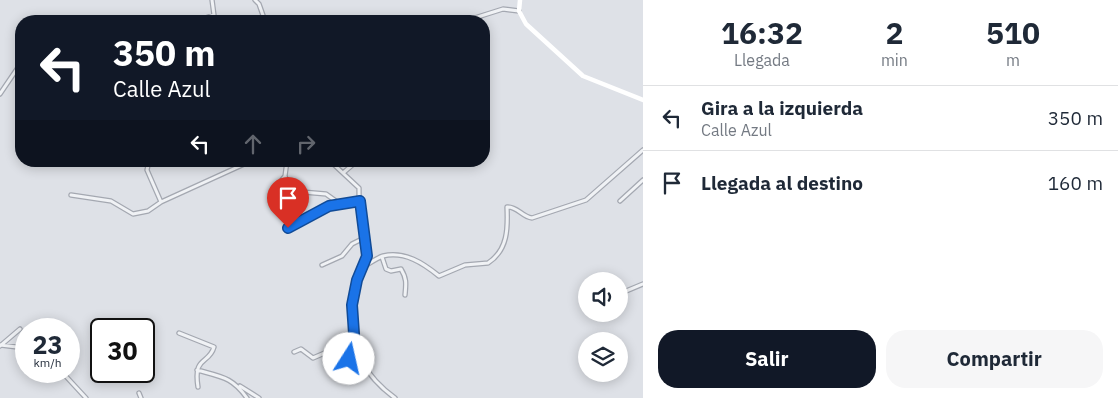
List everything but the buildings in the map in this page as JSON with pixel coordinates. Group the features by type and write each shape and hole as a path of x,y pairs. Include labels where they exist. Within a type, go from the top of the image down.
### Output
{"street":[{"path":"212,0 214,15"},
{"path":"254,0 259,4 263,15"},
{"path":"520,0 519,11 526,24 539,38 583,76 643,100"},
{"path":"484,15 503,9 519,11"},
{"path":"0,94 15,72"},
{"path":"362,268 382,257 398,255 426,265 439,276 465,265 488,262 504,245 508,228 507,207 512,207 526,217 532,218 586,200 643,150"},
{"path":"149,167 148,170 161,202"},
{"path":"71,195 111,201 133,214 148,211 161,202 238,167"},
{"path":"285,176 273,191 280,196 283,196 289,188 285,176 286,167"},
{"path":"336,167 359,188 367,256 352,305 357,358 395,398"},
{"path":"343,173 350,167"},
{"path":"620,201 643,180"},
{"path":"303,192 326,194 340,204"},
{"path":"288,228 329,206 360,201"},
{"path":"322,264 342,256 352,244 364,238"},
{"path":"382,257 386,268 391,272 401,269 407,280 405,295"},
{"path":"628,290 643,284"},
{"path":"0,346 15,333"},
{"path":"179,333 214,347 199,363 197,370 198,387"},
{"path":"0,346 15,347"},
{"path":"294,352 301,349 313,358 327,352 347,361 355,348"},
{"path":"197,370 224,377 259,398"},
{"path":"72,383 86,398"},
{"path":"237,384 247,398"},
{"path":"139,393 141,398"}],"route":[{"path":"288,228 329,206 360,201 360,214 367,256 354,291 351,317 355,348 350,353 349,359"}]}
